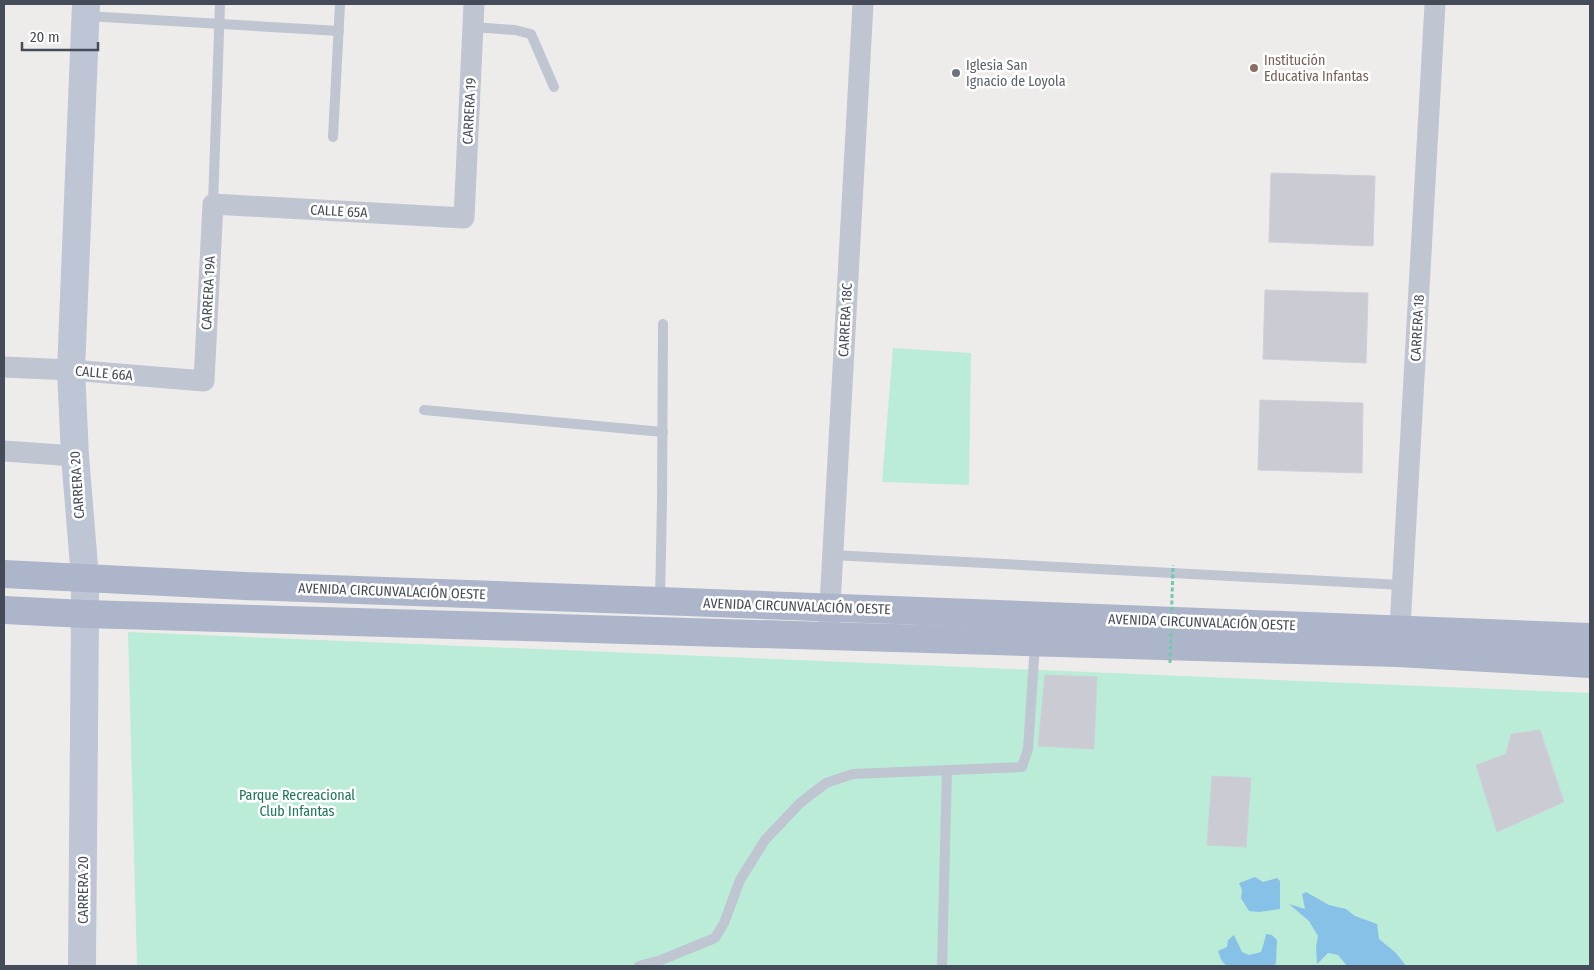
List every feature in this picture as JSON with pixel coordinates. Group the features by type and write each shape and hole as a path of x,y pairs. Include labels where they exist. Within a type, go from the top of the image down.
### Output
{"main road":[{"name":"AVENIDA CIRCUNVALACIÓN OESTE","path":"4,574 245,586 830,607 1399,641 1590,664"},
{"name":"AVENIDA CIRCUNVALACIÓN OESTE","path":"4,610 1035,643 1399,641 1590,637"}],"street":[{"name":"CARRERA 19","path":"464,218 474,4"},
{"name":"CARRERA 18C","path":"828,636 862,4"},
{"name":"CARRERA 18","path":"1399,641 1435,4"},
{"name":"CARRERA 20","path":"82,966 85,578 74,456 72,370 85,10"},
{"name":"CALLE 65A","path":"213,204 464,218"},
{"name":"CARRERA 19A","path":"204,381 213,204"},
{"name":"CALLE 66A","path":"4,367 72,370 204,381"},
{"path":"4,451 74,456"}],"lane":[{"path":"213,204 220,4"},
{"path":"333,136 340,4"},
{"path":"85,10 219,25 339,31"},
{"path":"473,28 515,30 531,34 554,87"},
{"path":"660,601 663,324"},
{"path":"424,410 663,432"},
{"path":"832,555 1402,585"},
{"path":"639,966 661,960 715,938 724,923 740,880 765,840 800,803 826,783 853,774 1022,767 1028,749 1035,643"},
{"path":"942,966 946,770"}],"path":[{"path":"1170,663 1174,565"}],"green space":[{"path":"893,348 971,353 969,485 882,482"},
{"name":"Parque Recreacional Club Infantas","path":"128,632 1590,693 1590,966 137,966"}],"water":[{"path":"1255,877 1263,882 1277,878 1280,881 1280,909 1259,912 1249,911 1241,898 1242,890 1239,883"},
{"path":"1306,892 1329,905 1346,909 1355,916 1377,924 1379,939 1396,953 1406,966 1347,966 1338,955 1328,953 1317,964 1316,947 1318,936 1309,921 1289,904 1305,909 1302,894"},
{"path":"1266,934 1272,935 1277,940 1276,963 1274,966 1235,967 1226,965 1222,961 1218,951 1227,947 1228,940 1234,935 1242,952 1249,955 1261,952"}],"building":[{"path":"1271,173 1375,176 1373,246 1269,242"},
{"path":"1265,290 1368,293 1366,363 1263,359"},
{"path":"1260,400 1363,403 1362,473 1258,470"},
{"path":"1045,675 1097,677 1094,749 1038,746"},
{"path":"1540,730 1564,802 1497,832 1476,765 1506,754 1511,734"},
{"path":"1212,776 1251,778 1246,847 1207,845"}],"place":[{"name":"Institución Educativa Infantas","path":"1254,68"},
{"name":"Iglesia San Ignacio de Loyola","path":"956,73"}]}
